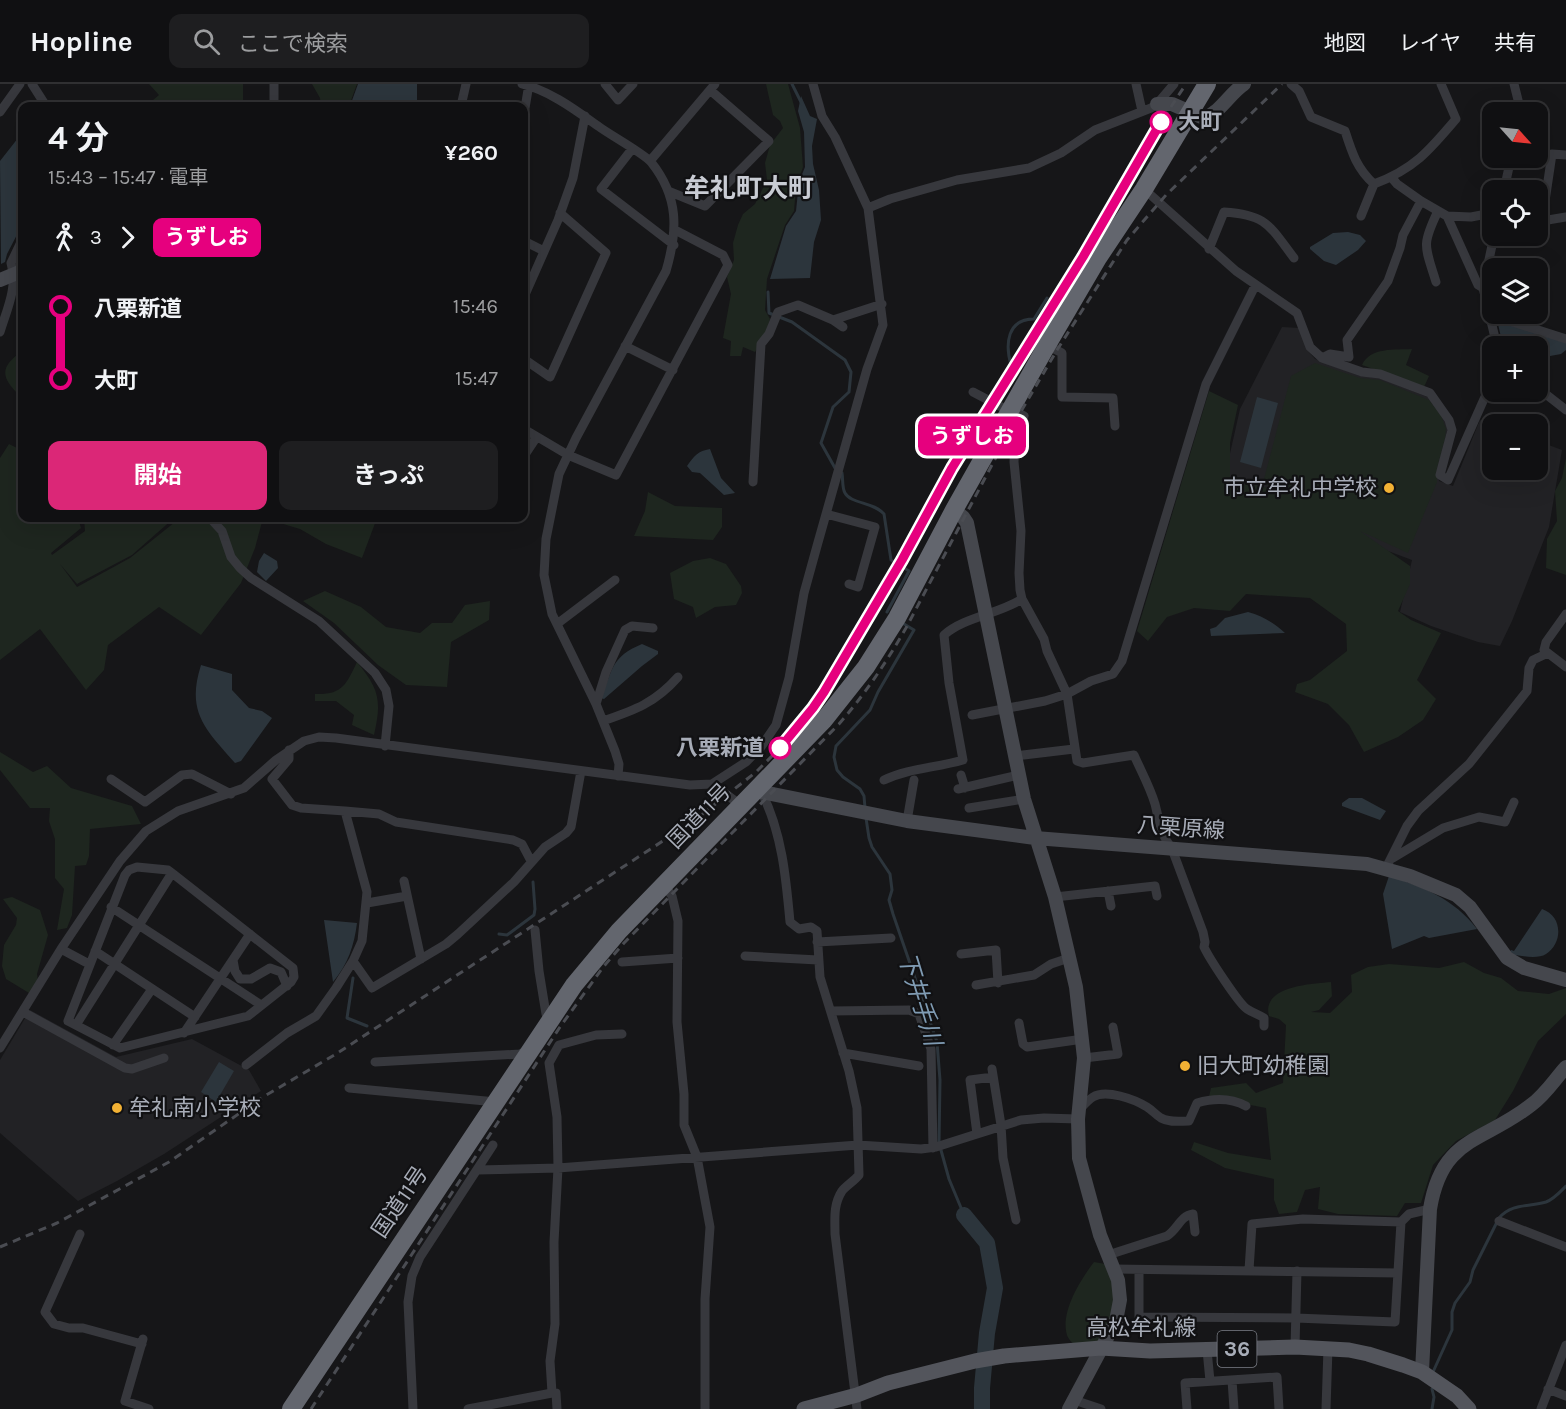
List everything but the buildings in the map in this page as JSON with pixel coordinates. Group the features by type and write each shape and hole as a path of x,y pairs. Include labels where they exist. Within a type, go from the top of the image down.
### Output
{"highway":[{"name":"国道11号","path":"291,1409 550,1019 596,957 742,806 759,792 824,720 866,667 897,618 954,510 1047,345 1098,258 1144,189 1207,84"}],"main road":[{"name":"高松牟礼線","path":"804,1409 857,1402 888,1383 982,1360 1101,1348 1150,1352 1295,1347 1368,1353 1422,1372 1457,1396 1469,1409"}],"street":[{"path":"0,112 20,84"},
{"path":"32,84 43,102"},
{"path":"274,84 274,102"},
{"path":"462,102 466,84"},
{"path":"605,84 618,100 633,84"},
{"path":"0,1048 61,949 120,861 146,831 178,811 231,794 250,784 289,750 304,741 319,737 676,784 712,784 746,762 761,747 776,725 789,678 804,593 867,369 884,325 868,208 835,137 822,116 813,84"},
{"path":"1136,84 1142,111"},
{"path":"868,208 890,199 957,180 1029,168 1061,153 1095,130 1157,104 1174,84"},
{"path":"1157,104 1172,104 1201,117 1209,116 1244,84"},
{"path":"1291,84 1299,91 1311,117 1345,131 1356,163 1363,174 1374,184"},
{"path":"1361,216 1374,184 1392,178 1419,160 1456,118 1441,84"},
{"path":"1514,84 1518,102"},
{"path":"525,102 527,85 548,93 650,161 668,190 675,221 674,245 666,271 559,474 551,507 544,556 547,593 557,624 603,721 619,764 618,776"},
{"path":"650,161 713,87 769,141 705,206 668,190"},
{"path":"528,288 573,178 585,116"},
{"path":"632,149 601,189 674,245"},
{"path":"1547,180 1552,154 1566,155"},
{"path":"1392,178 1421,201 1442,213 1471,217 1482,215"},
{"path":"1144,189 1209,249 1255,286 1297,313 1310,347 1322,358 1362,372 1380,374 1430,393 1449,420 1452,430 1440,475 1448,480 1483,402"},
{"path":"1322,358 1330,354 1348,357 1347,340 1388,281 1400,248 1402,235 1421,201"},
{"path":"1209,249 1224,212 1242,213 1255,216 1263,221 1294,258"},
{"path":"528,362 550,376 606,253 560,213"},
{"path":"1436,282 1425,242 1442,213"},
{"path":"1442,213 1478,285 1482,287"},
{"path":"1548,219 1566,217"},
{"path":"528,432 568,455 616,475 728,265 723,255 675,231"},
{"path":"528,243 544,251"},
{"path":"18,248 11,263 18,272"},
{"path":"0,279 18,273"},
{"path":"0,332 18,276"},
{"path":"972,716 1045,701 1067,694 1091,681 1113,674 1122,661 1206,384 1255,286"},
{"path":"833,320 882,304"},
{"path":"753,482 761,344 769,334 776,316 798,305 833,320 843,327"},
{"path":"1519,324 1566,339"},
{"path":"1047,345 1062,353 1062,397 1113,398 1116,426"},
{"path":"625,346 673,370"},
{"path":"973,392 1024,416 1015,436 1014,462 1021,531 1019,573 1022,599 1044,639 1047,651 1067,694 1074,749 1079,763 1134,755 1151,793 1159,823 1172,849 1203,932 1204,947 1212,964 1246,1009 1264,1018 1264,1026"},
{"path":"1548,396 1566,410"},
{"path":"528,450 536,438"},
{"path":"954,510 967,523 1024,799 1035,838 1049,873 1076,987 1084,1058 1079,1114 1079,1158 1086,1190 1114,1269 1120,1300 1116,1321 1072,1404 1101,1409"},
{"path":"826,514 875,527 858,587 849,584"},
{"path":"214,522 222,531 231,557 240,568 251,578 319,621 375,674 386,690 389,706 385,746"},
{"path":"557,624 615,580"},
{"path":"884,780 918,768 941,766 963,760 949,683 944,635 1022,599"},
{"path":"1566,614 1546,642 1544,650 1566,667"},
{"path":"596,704 606,672 625,630 632,626 653,628"},
{"path":"1388,865 1407,825 1469,764 1527,691 1529,668 1533,660 1548,653"},
{"path":"603,721 641,708 668,688 678,677"},
{"path":"1015,756 1074,749"},
{"path":"289,750 289,759 272,779 292,805 302,808 378,814 396,822 513,840 522,844 531,861"},
{"path":"353,961 372,988 458,934 514,882 531,861 552,841 566,833 571,827 581,771"},
{"path":"111,779 145,802 182,775 192,774 231,794"},
{"path":"961,775 961,788 1019,775"},
{"path":"907,821 914,780"},
{"path":"712,784 742,806"},
{"path":"759,792 768,807 781,852 786,873 790,922 799,929 811,927 817,931 820,977 857,1108 860,1175 843,1189 835,1205 835,1234 857,1402"},
{"name":"八栗原線","path":"759,792 907,821 1035,838 1388,865 1456,895 1470,907 1507,958 1524,968 1566,980"},
{"path":"969,808 1024,799"},
{"path":"1388,865 1443,828 1479,818 1505,822 1514,802"},
{"path":"246,1065 286,1033 316,1016 353,961 362,941 367,892 345,811"},
{"path":"137,867 172,873 293,968 294,977 287,986 248,1016 120,1048 68,1021 111,907 129,870 137,867"},
{"path":"76,1025 172,873"},
{"path":"404,881 421,959"},
{"path":"665,886 672,896 678,921 678,1022 684,1094 684,1125 697,1158 710,1227 705,1299 705,1409"},
{"path":"1055,897 1155,886 1157,896"},
{"path":"1108,891 1111,906"},
{"path":"367,903 407,896"},
{"path":"111,907 261,1005"},
{"path":"535,930 546,1014 550,1019"},
{"path":"184,1033 250,934"},
{"path":"817,942 891,938"},
{"path":"61,949 89,964"},
{"path":"95,951 195,1017"},
{"path":"961,954 996,951 998,983"},
{"path":"745,957 818,960"},
{"path":"622,962 678,958"},
{"path":"976,986 1034,975 1051,964 1069,958"},
{"path":"233,960 236,976 240,979 251,979 270,968 281,972 287,986"},
{"path":"113,1045 152,989"},
{"path":"831,1011 909,1010 919,1014 931,1049 935,1147"},
{"path":"23,1012 125,1068 132,1069 164,1058"},
{"path":"1019,1023 1023,1044 1027,1047 1083,1039"},
{"path":"1084,1058 1118,1054 1113,1027"},
{"path":"552,1393 550,1361 555,1324 554,1242 558,1168 557,1118 549,1063 552,1053 559,1045 596,1035 622,1034"},
{"path":"375,1062 520,1054 529,1051"},
{"path":"843,1053 919,1066"},
{"path":"1422,1372 1430,1209 1433,1188 1439,1174 1454,1153 1531,1105 1566,1067"},
{"path":"977,1134 970,1080 992,1073 1001,1125 1004,1166 1016,1220"},
{"path":"349,1088 496,1102"},
{"path":"478,1170 558,1168 858,1145 921,1149 948,1144 1001,1125 1079,1114 1093,1096 1125,1097 1149,1108 1160,1118 1169,1121 1189,1121 1197,1103 1206,1100 1235,1100 1246,1106"},
{"path":"413,1409 408,1302 412,1276 420,1257 493,1145"},
{"path":"1139,1270 1139,1317 1296,1318 1395,1322 1401,1222 1409,1214 1430,1209"},
{"path":"1108,1255 1175,1232 1187,1215 1193,1214 1195,1233"},
{"path":"1249,1270 1252,1224 1303,1219 1401,1222"},
{"path":"1499,1221 1566,1247"},
{"path":"80,1234 45,1312 54,1324 143,1341 125,1401 149,1409"},
{"path":"1114,1269 1398,1273"},
{"path":"1295,1347 1297,1271"},
{"path":"1540,1409 1566,1345"},
{"path":"1326,1409 1328,1348"},
{"path":"1207,1350 1210,1381"},
{"path":"1187,1409 1185,1383 1277,1377 1279,1409"},
{"path":"1232,1380 1234,1409"},
{"path":"1548,1389 1566,1396"},
{"path":"468,1409 552,1393 556,1393 557,1409"}],"shaded area":[{"path":"149,84 243,84 243,102 151,102 159,95"},
{"path":"312,84 357,84 350,102 320,102"},
{"path":"358,84 417,84 417,102 351,102"},
{"path":"766,84 788,84 800,128 803,167 796,187 794,211 785,225 767,279 765,310 770,319 766,334 755,352 743,347 741,356 730,356 731,341 723,338 731,294 727,277 734,260 733,243 743,214 755,204 767,180 765,163 770,145 783,128 780,121 773,115"},
{"path":"801,96 810,116 817,119 812,146 821,220 814,242 810,278 770,279 786,226 796,211 799,182 805,167 804,132 798,111"},
{"path":"18,138 18,233 5,262 1,264 0,161"},
{"path":"1348,232 1360,235 1366,241 1358,250 1336,265 1324,261 1310,249 1333,233"},
{"path":"1498,324 1506,324 1566,341 1566,350 1561,354 1548,356 1548,336 1501,336"},
{"name":"市立牟礼中学校","path":"1282,327 1299,328 1308,351 1315,359 1360,376 1380,378 1430,398 1448,427 1438,469 1439,481 1453,486 1480,420 1482,421 1482,480 1548,480 1548,445 1562,450 1549,527 1500,646 1478,642 1431,626 1400,612 1412,560 1222,489 1240,409"},
{"path":"1412,349 1406,365 1429,376 1424,387 1362,365 1366,359 1377,352"},
{"path":"18,354 18,394 6,378 5,372 6,367"},
{"path":"1315,363 1360,378 1380,380 1429,400 1441,415 1446,429 1437,468 1437,482 1408,553 1360,531 1410,566 1410,584 1398,611 1411,620 1441,633 1417,680 1436,699 1423,720 1398,737 1364,752 1349,725 1328,704 1295,692 1297,684 1310,680 1347,651 1346,624 1310,598 1246,594 1230,611 1194,608 1167,617 1148,641 1137,631 1209,391 1238,405 1230,443 1230,483 1262,486 1283,494 1263,483 1291,376"},
{"path":"1257,397 1278,403 1261,468 1240,462"},
{"path":"9,444 18,448 18,522 79,522 81,528 51,553 52,555 85,531 84,522 169,522 132,555 77,584 60,564 77,587 130,558 175,522 262,522 255,548 241,583 201,635 159,607 108,645 104,670 86,690 40,629 0,660 0,458"},
{"path":"710,449 721,478 735,493 724,495 700,473 692,472 687,466 697,454"},
{"path":"1566,458 1566,575 1546,568 1547,539 1557,521 1555,491 1562,478"},
{"path":"648,492 675,506 722,508 722,527 713,540 634,536 645,511"},
{"path":"276,522 376,522 362,558 326,544 300,529"},
{"path":"264,553 277,561 278,568 266,581 257,572 259,561"},
{"path":"710,558 726,564 741,586 742,593 736,605 715,607 696,618 693,607 674,599 670,573 693,561"},
{"path":"325,591 361,607 386,627 420,633 432,623 452,623 465,605 490,601 489,620 451,642 447,687 406,685 378,665 334,623 303,601"},
{"path":"1248,612 1268,620 1285,633 1211,636 1210,629 1216,627 1225,618"},
{"path":"642,644 658,651 658,654 604,699 601,698 614,665 624,654"},
{"path":"357,662 370,680 377,696 378,713 374,735 352,725 354,715 336,701 315,701 315,694 331,693 342,687"},
{"path":"201,665 232,674 232,690 249,708 262,711 272,718 241,761 235,763 201,719 196,695"},
{"path":"0,752 33,772 47,766 71,788 132,806 141,824 90,829 89,856 86,865 75,866 72,915 67,928 57,930 64,889 55,878 55,839 49,821 50,808 30,808 0,770"},
{"path":"1349,798 1362,798 1386,811 1380,820 1342,806 1342,803"},
{"path":"1389,876 1438,895 1458,910 1477,929 1429,938 1424,936 1392,949 1383,894"},
{"path":"12,897 40,910 48,935 37,974 38,981 29,993 6,979 2,966 4,945 16,925 17,918 3,899"},
{"path":"1542,909 1549,912 1557,923 1558,937 1552,949 1538,957 1509,953 1511,950 1514,951"},
{"path":"324,920 357,923 350,954 333,982"},
{"path":"1464,962 1484,973 1501,978 1518,991 1549,994 1566,988 1566,1014 1538,1041 1513,1091 1495,1120 1456,1141 1433,1165 1421,1203 1405,1203 1397,1216 1338,1214 1318,1209 1320,1187 1305,1190 1297,1212 1279,1214 1274,1200 1274,1179 1225,1168 1191,1150 1194,1142 1228,1153 1271,1160 1266,1108 1209,1097 1211,1088 1246,1083 1256,1093 1283,1083 1286,1025 1279,1019 1269,1016 1272,998 1300,986 1331,982 1332,996 1319,1010 1311,1012 1330,1013 1352,992 1351,975 1368,967 1389,964 1439,968"},
{"name":"牟礼南小学校","path":"30,1010 116,1057 192,1039 249,1070 261,1091 164,1154 78,1201 0,1133 0,1060"},
{"path":"219,1062 234,1071 216,1102 201,1092"},
{"path":"1094,1262 1111,1265 1118,1301 1100,1341 1075,1346 1067,1335 1066,1316 1073,1296"}],"waterway":[{"name":"下井手川","path":"792,84 802,104"},
{"name":"下井手川","path":"768,292 769,313 792,322 845,360 851,372 849,392 833,407 821,443 835,468"},
{"path":"1011,365 1008,349 1013,328 1018,323 1034,319 1047,298"},
{"name":"下井手川","path":"842,473 843,489 848,497 875,507 884,514 891,560 909,571 887,612"},
{"name":"下井手川","path":"865,808 864,796 860,789 837,770 834,757 836,746 870,710 914,630 904,624"},
{"name":"下井手川","path":"866,818 872,847 890,874 892,890 889,900 937,1042 940,1080 939,1143 949,1179 964,1215"},
{"path":"499,934 507,935 534,915 533,882"},
{"path":"353,978 347,1018 367,1026"},
{"path":"1433,1372 1452,1330 1452,1312 1455,1303 1470,1282 1473,1270 1499,1218 1509,1210 1549,1201 1566,1186"},
{"name":"下井手川","path":"964,1215 987,1243 995,1288 987,1333 982,1409"},
{"path":"1432,1389 1434,1397 1432,1409"}],"railway":[{"path":"0,1247 57,1223 169,1162 263,1097 336,1054 695,820 756,772 783,745 813,708 902,560 952,468 1083,257 1161,122 1186,84"},
{"path":"311,1409 560,1027 604,966 839,724 875,678 906,628 1013,425 1057,350 1127,240 1166,195 1282,84"}],"train":[{"name":"うずしお","path":"780,748 824,692 902,560 952,468 1083,257 1161,122"}],"place":[{"name":"大町","path":"1161,122"},
{"name":"市立牟礼中学校","path":"1389,488"},
{"name":"八栗新道","path":"780,748"},
{"name":"旧大町幼稚園","path":"1185,1066"},
{"name":"牟礼南小学校","path":"117,1108"}],"district":[{"name":"牟礼町大町","path":"749,188"}]}
